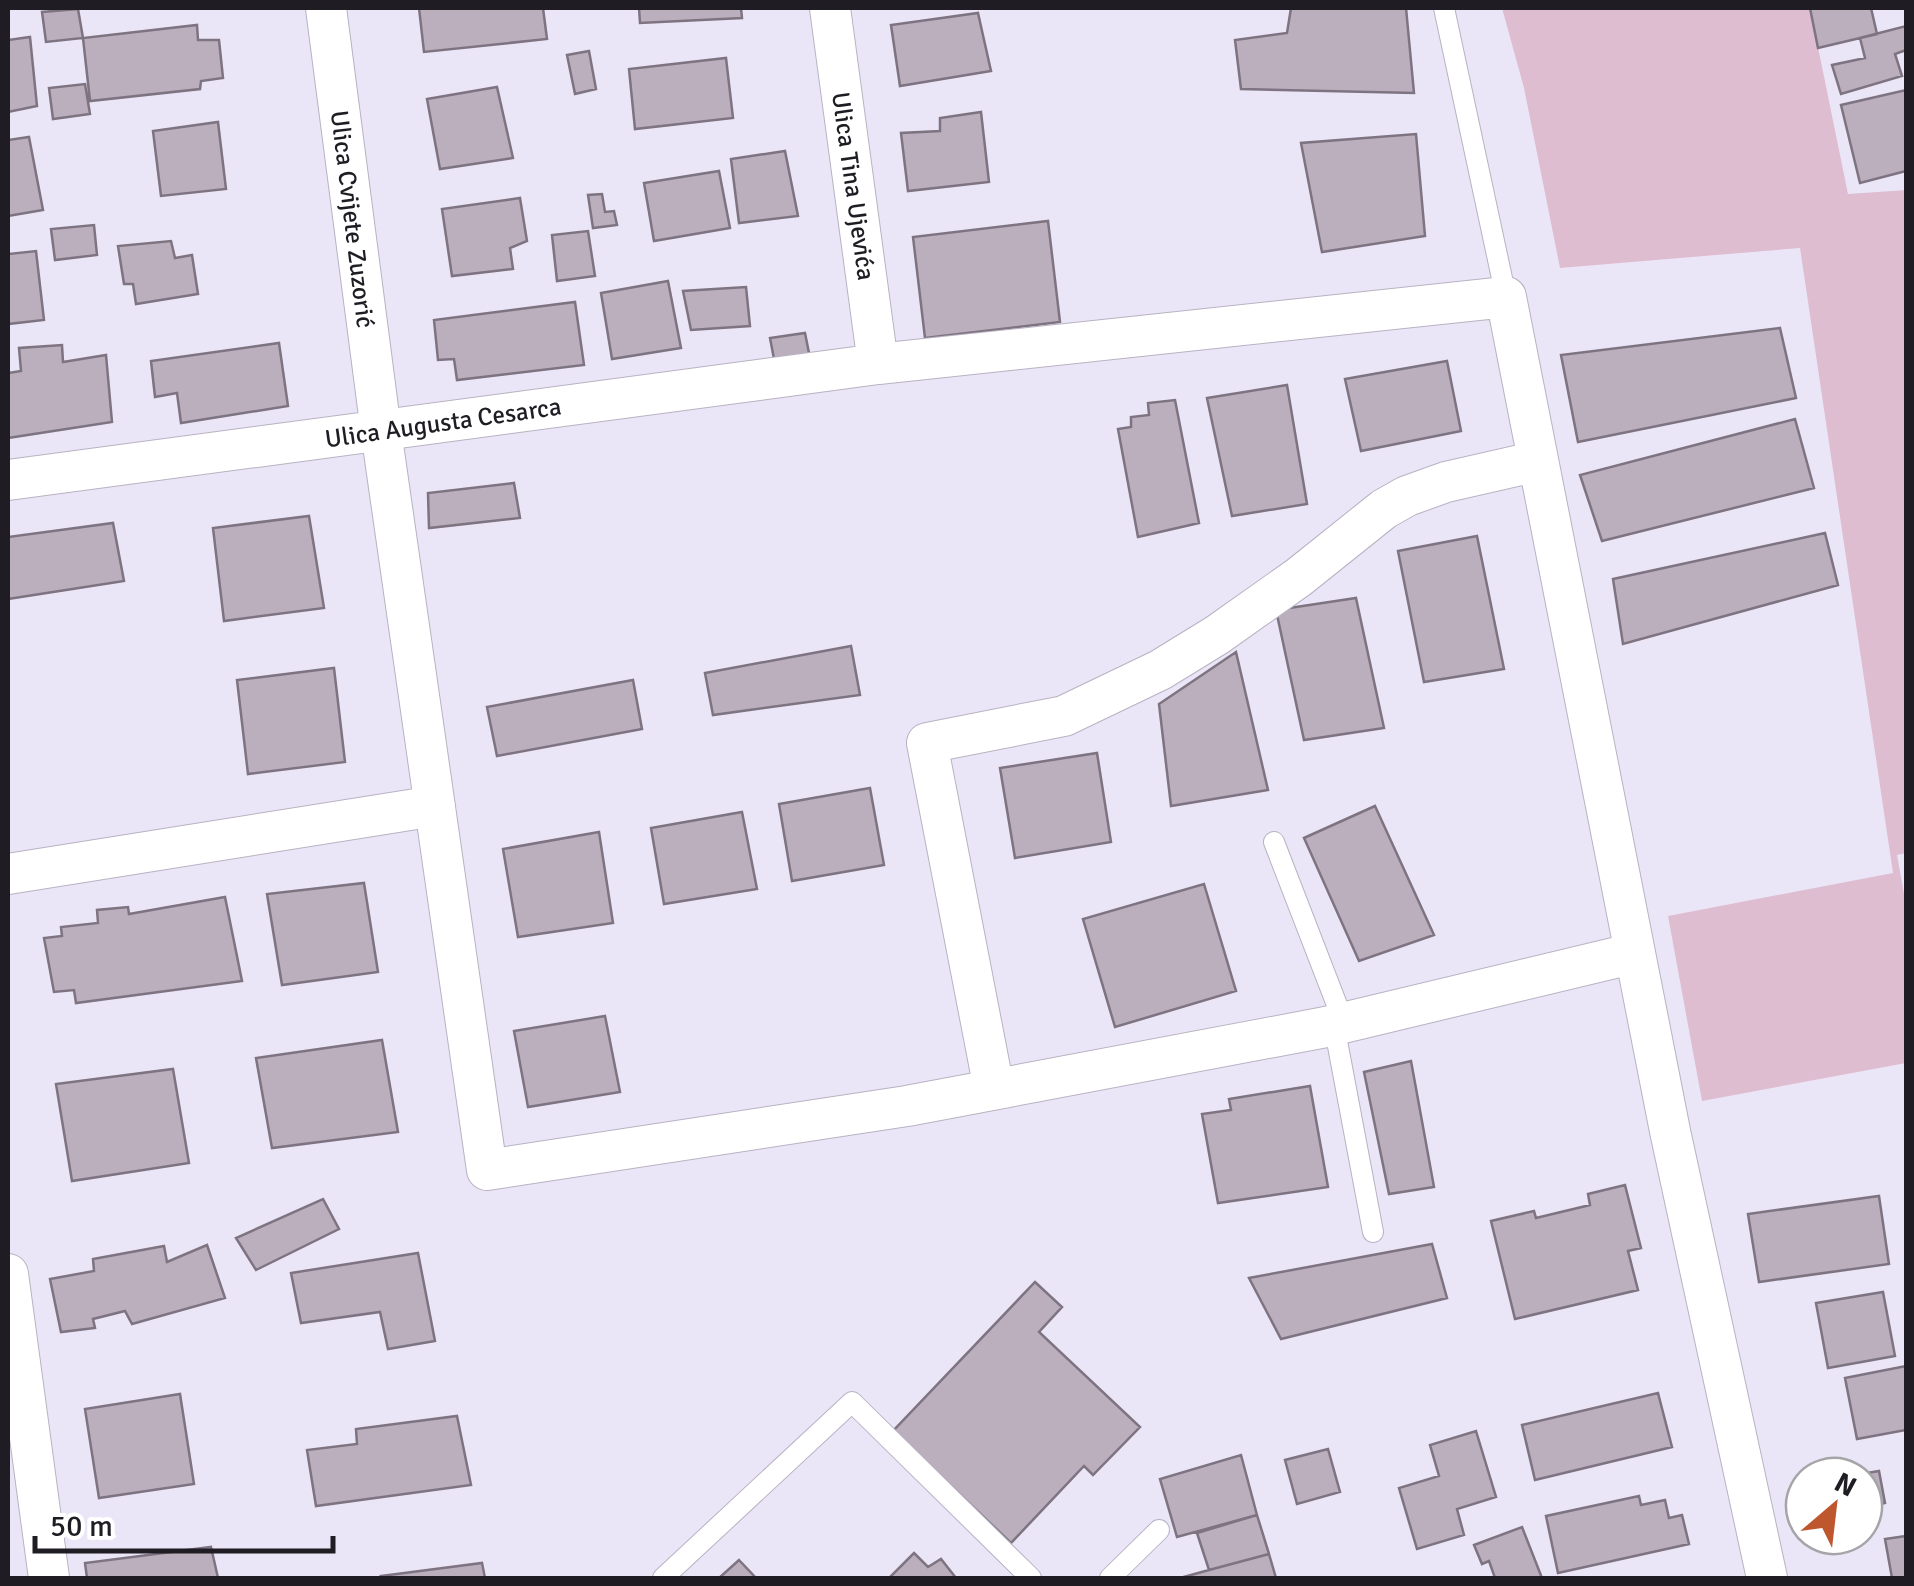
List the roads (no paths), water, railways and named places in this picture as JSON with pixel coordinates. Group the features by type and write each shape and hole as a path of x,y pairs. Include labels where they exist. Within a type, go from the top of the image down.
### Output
{"street":[{"name":"Ulica Cvijete Zuzorić","path":"326,8 380,431 487,1170 907,1106 994,1089"},
{"name":"Ulica Tina Ujevića","path":"830,8 878,364"},
{"name":"Ulica Augusta Cesarca","path":"8,480 878,364 1506,297"},
{"path":"1506,297 1634,954 1768,1578"},
{"path":"1538,462 1446,482 1407,496 1384,509 1299,577 1217,635 1160,670 1064,716 927,743 994,1089 1339,1024 1634,954"},
{"path":"8,874 435,806"},
{"path":"8,1274 48,1578"}],"lane":[{"path":"1444,8 1506,297"},
{"path":"1274,842 1339,1024 1373,1232"},
{"path":"663,1578 852,1402 1031,1578"},
{"path":"1110,1578 1159,1530"}]}
